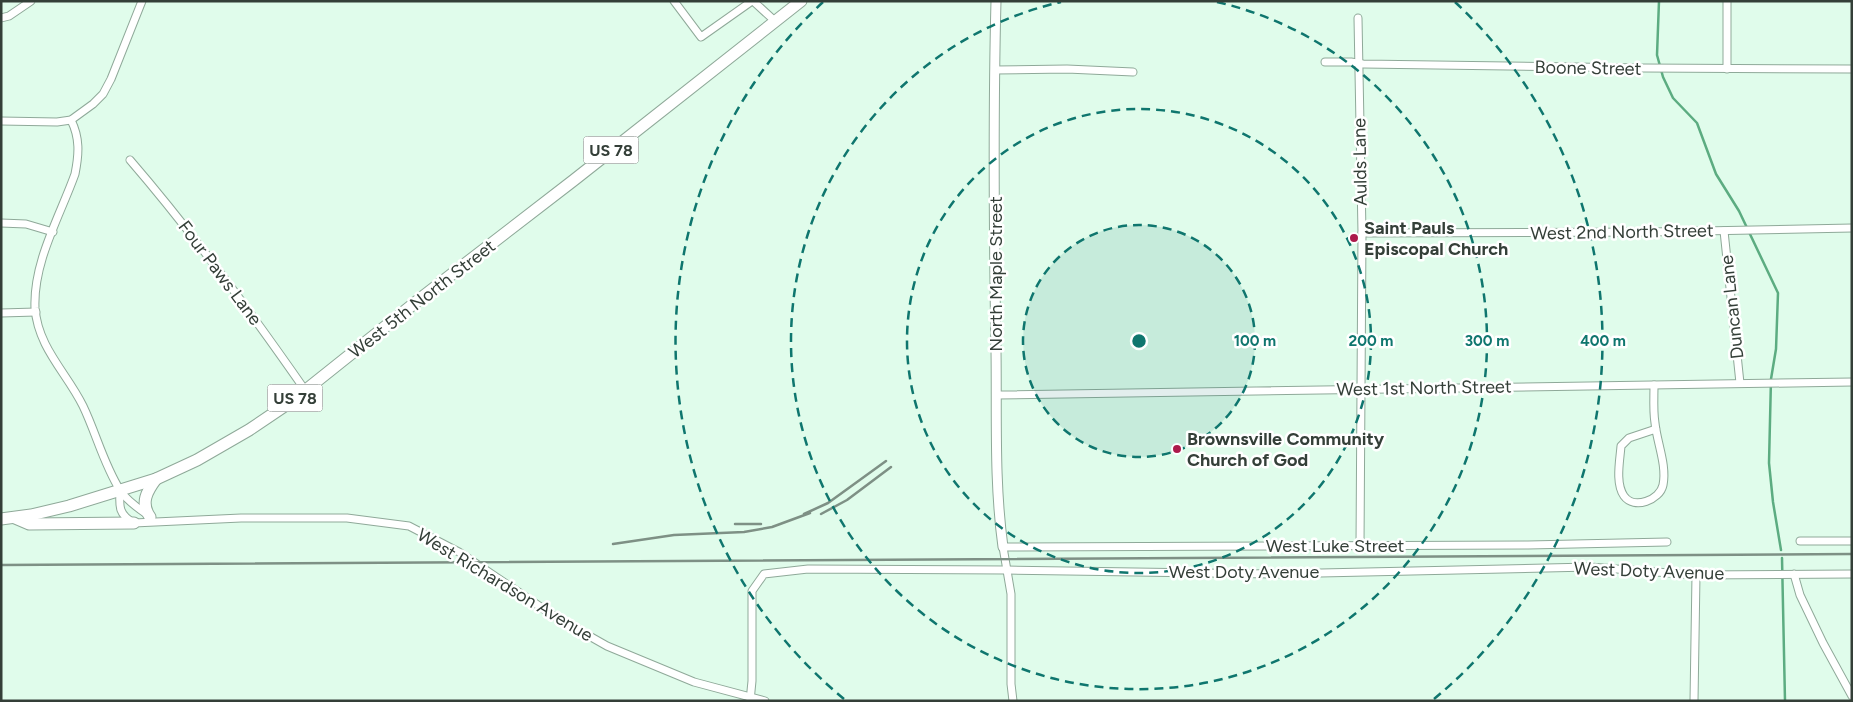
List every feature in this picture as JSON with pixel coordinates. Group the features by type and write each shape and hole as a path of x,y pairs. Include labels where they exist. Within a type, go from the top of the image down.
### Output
{"main road":[{"name":"West 5th North Street","path":"1,518 31,515 69,506 156,479 198,460 229,443 284,408 801,1"},
{"path":"150,516 146,511 145,500 147,492 156,479"},
{"path":"14,517 29,524 134,523"}],"street":[{"path":"1,18 9,16 31,1"},
{"path":"1,121 57,122 71,120 92,104 103,94 112,79 142,1"},
{"path":"674,1 701,37 752,1 776,22"},
{"name":"North Maple Street","path":"996,1 997,394 999,520 1002,548"},
{"path":"1727,1 1727,69"},
{"name":"Aulds Lane","path":"1358,18 1362,233 1360,546"},
{"name":"Boone Street","path":"1325,62 1727,69 1852,69"},
{"path":"995,70 1067,69 1133,72"},
{"path":"71,120 78,135 76,174 40,268 36,312 47,350 83,406 120,491 120,512 125,518 134,523"},
{"name":"Four Paws Lane","path":"130,160 158,191 228,283 305,390"},
{"path":"1,224 26,224 53,232"},
{"name":"West 2nd North Street","path":"1362,233 1724,231 1852,228"},
{"name":"Duncan Lane","path":"1724,231 1740,383"},
{"path":"1,313 36,312"},
{"name":"West 1st North Street","path":"997,394 1852,382"},
{"path":"1654,385 1656,429 1664,471 1663,485 1660,494 1651,500 1640,503 1631,502 1624,495 1620,482 1621,446 1629,438 1656,429"},
{"name":"West Richardson Avenue","path":"120,491 138,508 150,516 176,520"},
{"name":"West Richardson Avenue","path":"134,523 176,520 347,518 409,526 459,552 554,616 607,646 694,682 750,699 765,701"},
{"path":"1800,541 1852,541"},
{"name":"West Luke Street","path":"1002,548 1528,545 1667,542"},
{"path":"1002,548 1011,594 1011,684 1013,701"},
{"name":"West Doty Avenue","path":"750,699 752,681 752,591 764,574 808,569 1275,574 1590,567 1696,575 1852,574"},
{"path":"1794,574 1800,595 1823,643 1852,696"},
{"path":"1694,701 1696,575"}],"waterway":[{"path":"1659,1 1657,55 1663,77 1673,98 1697,123 1716,174 1739,211 1778,293 1776,349 1771,379 1769,463 1781,550"},
{"path":"1782,558 1785,701"}],"railway":[{"path":"804,514 828,503 886,461"},
{"path":"821,514 847,500 891,467"},
{"path":"613,544 674,535 744,532 772,527 810,513"},
{"path":"735,524 761,524"},
{"path":"1,565 1852,554"}],"place":[{"name":"Saint Pauls Episcopal Church","path":"1354,238"},
{"name":"Brownsville Community Church of God","path":"1177,449"}]}
